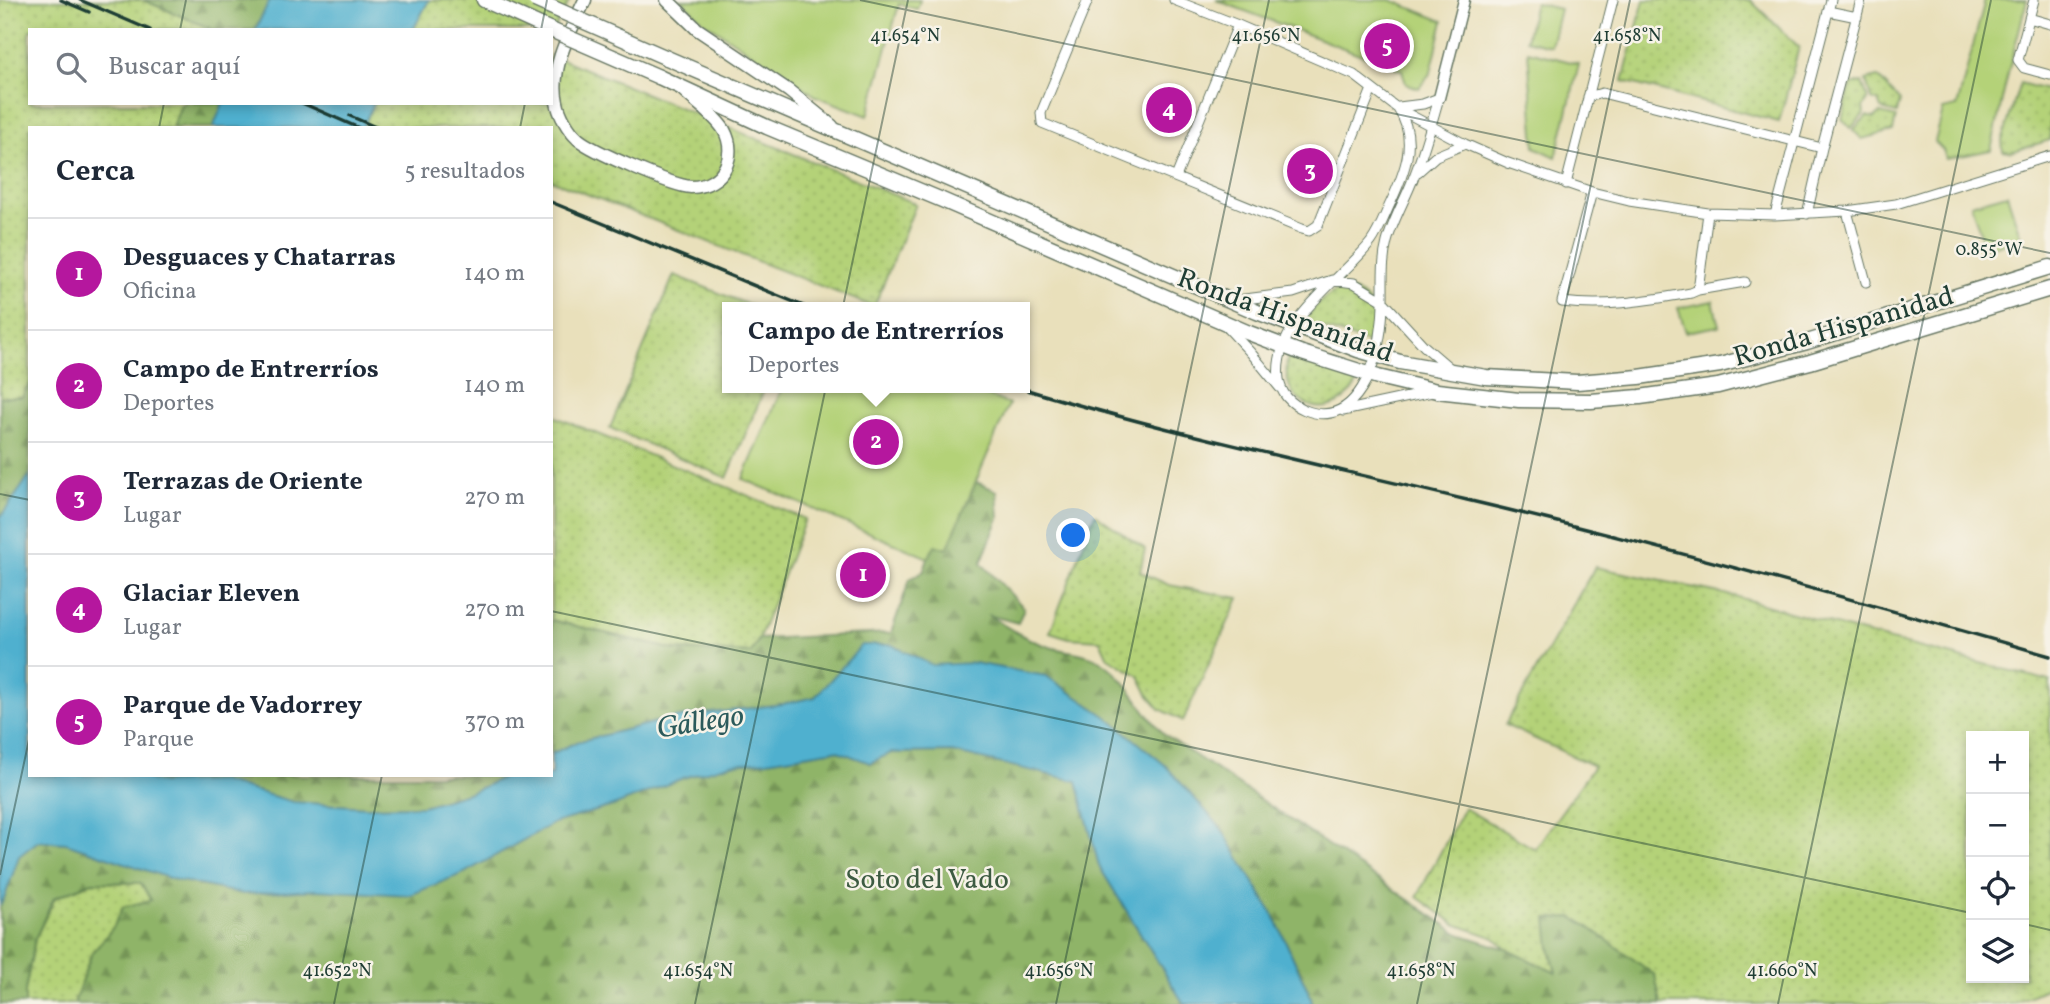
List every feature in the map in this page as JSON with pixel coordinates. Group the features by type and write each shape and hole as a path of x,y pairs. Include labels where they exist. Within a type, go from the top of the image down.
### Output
{"highway":[{"name":"Ronda Hispanidad","path":"484,0 547,28"},
{"name":"Ronda Hispanidad","path":"535,0 1227,300 1294,327 1400,362 1453,372 1486,377 1577,382 1639,377 1720,365 1807,342 2050,267"},
{"name":"Ronda Hispanidad","path":"553,31 767,127 1284,346 1368,373 1437,391 1519,400 1591,401 1718,386 1810,362 2050,289"}],"main road":[{"path":"585,0 562,52 555,87 560,112 577,138 590,147 671,182 691,187 711,183 721,174 728,161 728,139 718,122 679,86"},
{"path":"667,0 696,29 789,91 843,135"}],"street":[{"path":"1088,0 1041,113 1042,123 1309,231 1318,225 1372,89"},
{"path":"1174,0 1354,75 1398,107 1431,126 1508,163 1566,184 1629,201 1708,213 1775,215 1847,211 1896,204 2050,156"},
{"path":"1338,411 1358,394 1375,354 1383,319 1383,261 1386,244 1415,176 1431,126 1464,0"},
{"path":"1566,184 1613,0"},
{"path":"1775,215 1831,0"},
{"path":"1807,214 1861,0"},
{"path":"2034,0 2018,60 2021,66 2050,75"},
{"path":"1828,11 1857,18"},
{"path":"2029,18 2050,24"},
{"path":"1176,177 1238,25"},
{"path":"1588,97 1602,93 1822,148"},
{"path":"1398,107 1423,104 1439,97"},
{"path":"1282,390 1279,370 1284,346 1294,327 1332,280 1362,252 1378,229 1404,175 1408,155 1404,117 1398,107"},
{"path":"1415,176 1421,167 1436,156 1465,144"},
{"path":"1592,192 1562,302 1630,302 1745,282"},
{"path":"1847,211 1866,282"},
{"path":"1698,290 1708,213"},
{"path":"1227,300 1293,293 1332,280 1361,286 1382,300 1424,346 1453,372"},
{"path":"1219,319 1290,401 1306,410 1321,414 1349,410 1437,391"}],"green space":[{"path":"0,0 143,0 212,28 28,28 28,105 181,105 173,126 28,126 28,387 22,398 0,397"},
{"path":"143,0 270,0 256,28 209,28"},
{"path":"429,0 570,0 553,31 553,28 414,28"},
{"path":"681,0 920,0 917,9 899,4 868,116 816,96 703,21"},
{"path":"1216,0 1391,0 1443,21 1431,72 1419,88 1406,84 1402,70"},
{"path":"1644,0 1750,0 1799,47 1779,122 1623,81"},
{"path":"1985,0 2027,0 1991,150 1946,159 1943,150 1935,142 1943,110 1957,107"},
{"path":"1535,3 1560,9 1551,46 1526,40"},
{"path":"1528,51 1579,64 1556,157 1535,147"},
{"path":"553,56 916,204 876,302 861,302 553,181 553,126 363,126 373,105 553,105"},
{"path":"1878,77 1900,101 1897,113 1881,109 1878,101 1871,99 1866,80"},
{"path":"1862,82 1868,100 1863,107 1864,114 1851,128 1842,119 1851,85"},
{"path":"2020,83 2050,91 2050,140 2011,152 2003,151 2002,141"},
{"path":"181,105 222,105 214,126 173,126"},
{"path":"1880,113 1896,117 1893,131 1862,139 1853,130 1867,116 1874,118"},
{"path":"2007,194 2021,238 1985,249 1971,204"},
{"path":"674,275 742,302 722,302 722,393 763,393 727,478 610,428"},
{"path":"1344,289 1363,296 1369,302 1375,324 1372,344 1304,322 1321,301"},
{"path":"1713,301 1719,326 1686,332 1678,308"},
{"path":"1288,355 1359,379 1349,394 1337,403 1324,407 1311,406 1299,400 1291,389 1287,374"},
{"path":"28,386 28,478 0,518 0,397 22,397"},
{"path":"780,393 981,393 1009,404 947,549 935,545 928,558 743,479"},
{"path":"553,416 805,519 759,639 751,653 675,650 553,620"},
{"path":"976,482 997,491 999,518 981,563 1024,608 1018,623 988,615 1033,641 1090,656 1102,662 1128,687 1165,735 1459,934 1506,949 1556,973 1547,918 1572,917 1655,975 1661,1004 1312,1004 1274,916 1221,828 1165,765 1107,717 1046,676 974,663 932,666 892,645 863,645 815,697 783,704 672,718 577,742 553,753 553,620 675,650 751,653 759,639 891,633 910,579 924,571 935,545 947,549"},
{"path":"1095,514 1145,549 1140,572 1169,585 1239,598 1183,721 1160,709 1149,696 1139,676 1108,658 1100,640 1069,638 1050,632"},
{"path":"1595,567 1734,596 1863,633 2050,681 2050,987 2012,1004 1661,1004 1654,975 1572,917 1550,948 1556,973 1506,949 1495,938 1455,924 1417,897 1464,808 1535,849 1594,766 1505,725"},
{"name":"Soto del Vado","path":"835,750 870,763 891,753 952,752 1077,781 1099,866 1184,1004 76,1004 75,1000 91,955 114,926 123,907 151,900 141,883 92,882 54,898 35,939 25,1004 0,1004 0,906 19,856 38,841 66,843 172,879 243,894 315,890 464,873 554,823 616,805 683,778 731,764"},
{"path":"140,777 504,777 474,791 423,806 366,807 293,802 221,781 162,783"},
{"path":"92,882 141,883 151,901 123,907 114,926 91,955 75,1000 76,1004 25,1004 35,939 55,898"}],"water":[{"path":"270,0 429,0 414,28 256,28"},
{"path":"222,105 373,105 363,126 214,126"},
{"name":"Gállego","path":"28,478 28,777 140,777 162,783 221,781 293,802 366,807 423,806 474,791 504,777 553,777 553,753 577,742 672,718 783,704 815,697 862,645 892,645 932,665 974,663 1046,676 1107,717 1165,765 1221,828 1274,916 1312,1004 1184,1004 1099,866 1077,781 952,752 891,753 870,763 835,750 731,764 683,778 616,805 554,823 464,873 410,895 315,890 243,894 172,879 66,843 38,841 19,856 0,906 0,518"}],"railway":[{"path":"61,0 89,12"},
{"path":"80,0 145,28"},
{"path":"307,105 354,126"},
{"path":"350,116 373,126"},
{"path":"553,203 794,302"},
{"path":"1030,391 1187,434 1687,555 2050,656"}],"place":[{"name":"Parque de Vadorrey","path":"1387,46"},
{"name":"Glaciar Eleven","path":"1169,110"},
{"name":"Terrazas de Oriente","path":"1310,171"},
{"name":"Campo de Entrerríos","path":"876,442"},
{"name":"Desguaces y Chatarras","path":"863,575"}]}
